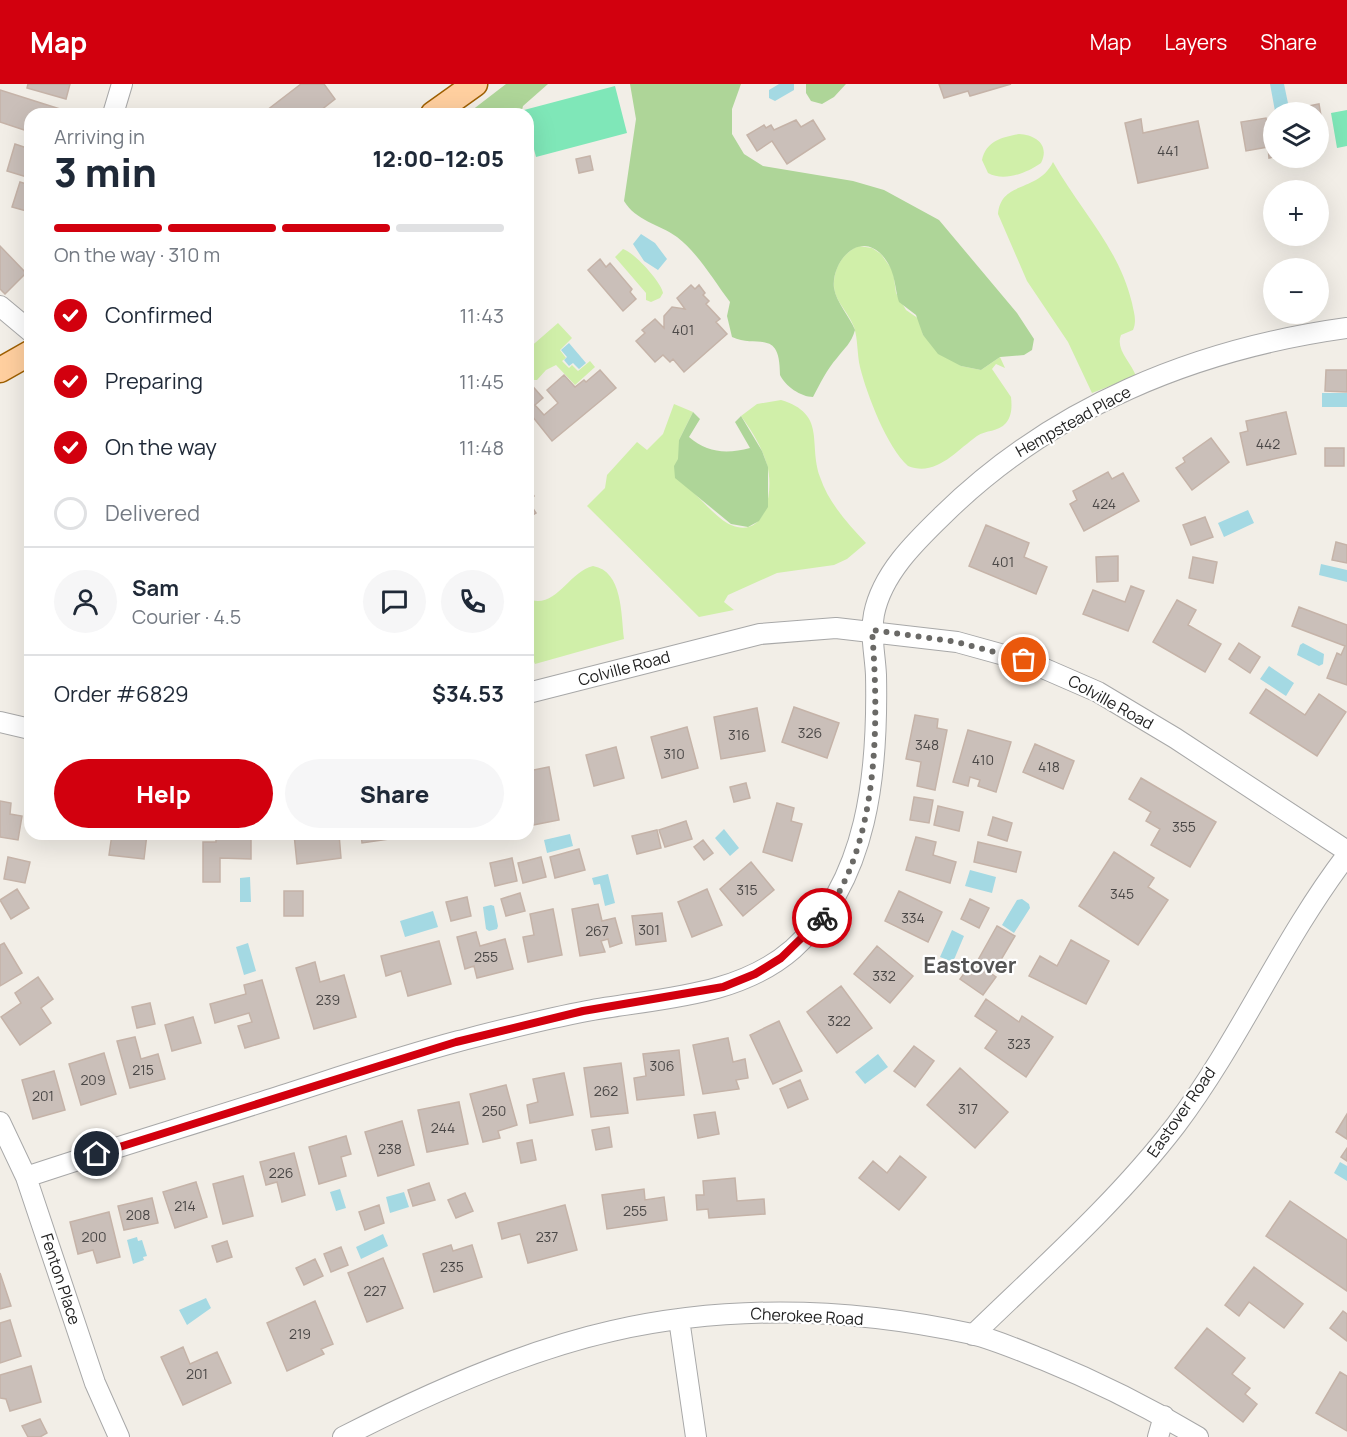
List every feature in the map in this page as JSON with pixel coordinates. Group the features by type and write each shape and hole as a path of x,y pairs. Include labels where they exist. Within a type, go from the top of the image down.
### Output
{"main road":[{"path":"442,108 476,84"},
{"path":"0,370 24,356"}],"street":[{"path":"115,108 122,84"},
{"path":"0,306 24,326"},
{"name":"Hempstead Place","path":"26,1176 456,1042 574,1013 723,987 755,974 781,958 827,912 843,885 859,846 867,802 874,738 876,673 872,630 879,599 901,560 920,537 988,472 1041,435 1122,391 1208,357 1298,335 1347,328"},
{"name":"Colville Road","path":"534,691 760,634 836,628 872,630 957,642 1029,662 1075,681 1175,738 1347,853"},
{"path":"0,722 24,728"},
{"name":"Eastover Road","path":"973,1335 1101,1211 1177,1123 1311,904 1347,853"},
{"name":"Fenton Place","path":"0,1122 26,1176 95,1383 119,1437"},
{"name":"Cherokee Road","path":"343,1437 433,1395 540,1352 612,1331 711,1315 788,1311 833,1314 973,1335 1098,1382 1164,1416 1198,1437"},
{"path":"679,1319 696,1437"},
{"path":"1158,1437 1164,1416"}],"green space":[{"path":"506,84 548,84 522,108 475,108"},
{"path":"630,84 741,84 732,109 732,134 744,154 763,166 853,181 884,190 939,220 1017,313 1034,339 1032,350 1024,355 1000,357 981,370 961,366 938,354 923,335 916,315 899,302 887,261 873,248 864,246 848,252 837,268 834,278 835,293 855,330 852,339 830,367 813,397 794,390 780,375 779,360 772,345 732,337 727,316 730,302 692,251 677,237 641,218 624,201 636,119"},
{"path":"806,84 846,84 834,97 822,104 811,101 806,93"},
{"path":"615,86 627,133 536,157 534,108 532,108"},
{"path":"1347,110 1347,146 1337,148 1331,113"},
{"path":"1019,134 1031,136 1040,142 1044,151 1041,163 1015,175 1001,177 988,173 982,160 987,148 996,141"},
{"path":"1053,162 1118,265 1126,283 1134,314 1133,330 1121,335 1120,345 1136,376 1092,393 1068,342 1027,281 998,214 1006,196 1038,178"},
{"path":"859,246 872,248 881,254 893,271 896,293 906,310 919,319 923,335 961,366 981,370 1000,357 1005,368 996,364 992,369 1011,397 1011,411 1008,420 1003,426 977,436 945,461 928,468 908,466 885,434 860,367 854,327 836,296 834,280 837,267 848,252"},
{"path":"623,249 634,256 653,275 663,293 660,298 651,302 646,300 646,293 615,257"},
{"path":"558,323 572,338 560,350 566,358 562,361 569,368 572,365 578,371 590,361 595,367 575,385 556,365 534,380 534,344"},
{"path":"781,400 805,413 813,431 820,477 828,495 839,512 866,543 847,559 834,565 777,573 728,595 724,602 734,610 699,617 587,506 605,488 607,475 637,442 647,450 663,434 674,404 693,412 679,440 682,483 725,522 743,528 753,525 760,519 765,509 769,475 765,458 753,433 741,416 757,404"},
{"path":"693,412 700,419 689,437 703,446 718,451 750,448 735,422 741,416 762,451 768,467 768,507 759,521 748,527 731,524 675,478 674,466 678,459 679,440"},
{"path":"593,566 610,576 619,595 624,639 535,664 534,600 546,599 554,595 584,570"}],"water":[{"path":"779,84 794,84 794,90 775,101 769,98 769,90"},
{"path":"1270,84 1284,84 1288,102 1273,102"},
{"path":"641,234 655,243 667,259 658,270 644,261 633,244"},
{"path":"569,343 586,363 579,369 573,363 569,366 564,360 567,357 561,350"},
{"path":"1322,393 1347,393 1347,407 1322,407"},
{"path":"1248,510 1254,523 1224,537 1218,523"},
{"path":"1321,564 1347,570 1347,582 1319,575"},
{"path":"1303,643 1324,654 1323,664 1319,666 1297,655"},
{"path":"1269,666 1294,683 1286,696 1260,679"},
{"path":"724,829 739,848 730,856 715,838"},
{"path":"570,834 573,846 547,853 544,840"},
{"path":"970,870 996,877 992,893 965,886"},
{"path":"608,874 615,903 605,906 600,884 594,885 592,878"},
{"path":"250,877 251,902 240,902 240,878"},
{"path":"1022,899 1029,904 1030,908 1014,933 1002,925 1017,900"},
{"path":"494,906 498,926 497,929 489,931 486,929 483,907"},
{"path":"433,911 438,927 405,937 400,921"},
{"path":"952,930 964,936 953,962 940,957"},
{"path":"248,943 256,971 244,975 236,947"},
{"path":"878,1054 888,1067 865,1084 855,1072"},
{"path":"1340,1162 1347,1166 1347,1181 1334,1173"},
{"path":"340,1189 346,1208 336,1211 330,1192"},
{"path":"404,1192 409,1207 390,1213 386,1197"},
{"path":"383,1234 388,1246 361,1259 356,1247"},
{"path":"137,1237 138,1241 142,1240 147,1256 143,1257 144,1260 133,1264 127,1240"},
{"path":"206,1298 211,1308 187,1325 179,1310"}],"building":[{"path":"28,84 70,84 66,99 27,88"},
{"path":"301,84 324,84 335,99 324,108 270,108"},
{"path":"939,84 1011,84 970,96 968,91 944,98"},
{"path":"0,90 57,108 24,108 24,130 0,122"},
{"path":"1263,118 1263,148 1246,151 1241,122"},
{"path":"1141,119 1143,133 1198,121 1208,168 1138,183 1125,123"},
{"path":"796,120 801,127 813,120 825,139 787,164 772,141 757,151 747,135 764,125 766,128 771,125 774,130"},
{"path":"15,144 24,147 24,176 7,171"},
{"path":"590,156 593,170 579,173 576,159"},
{"path":"20,182 24,183 24,210 12,207"},
{"path":"0,246 24,271 24,275 5,294 0,289"},
{"path":"600,259 606,267 610,263 632,289 630,292 636,299 623,311 588,270"},
{"path":"691,285 695,289 699,285 705,293 703,295 709,301 706,304 720,319 716,322 727,334 684,372 673,359 670,362 663,355 655,362 636,341 645,333 642,330 655,319 664,328 664,316 672,307 685,309 677,298"},
{"path":"600,370 616,388 552,441 534,418 534,388 543,398 535,405 544,415 558,403 547,390 564,375 575,387 584,380 586,382"},
{"path":"1326,370 1347,370 1347,392 1325,391"},
{"path":"1286,412 1296,454 1247,465 1240,433 1248,431 1246,421"},
{"path":"1211,438 1229,462 1192,490 1176,468 1185,462 1183,458"},
{"path":"1325,448 1344,448 1344,466 1325,466"},
{"path":"1108,472 1112,479 1123,473 1139,501 1084,531 1070,504 1077,500 1073,491"},
{"path":"1205,517 1213,537 1191,545 1183,525"},
{"path":"986,525 1029,543 1024,557 1047,567 1036,594 969,566"},
{"path":"1336,542 1347,545 1347,563 1332,560"},
{"path":"1118,556 1118,581 1097,582 1096,557"},
{"path":"1193,557 1217,562 1213,583 1189,578"},
{"path":"1131,586 1144,591 1128,631 1083,614 1093,590 1125,602"},
{"path":"1177,600 1196,610 1188,625 1221,644 1205,672 1153,642"},
{"path":"1299,607 1347,625 1347,685 1327,678 1337,653 1341,655 1345,646 1292,626"},
{"path":"1239,643 1260,657 1250,673 1229,659"},
{"path":"1266,689 1305,715 1319,694 1346,712 1317,756 1250,713"},
{"path":"794,707 839,723 827,758 782,742"},
{"path":"757,708 765,751 721,759 714,717"},
{"path":"915,715 938,719 937,728 947,730 935,790 917,786 921,762 906,759"},
{"path":"687,727 698,768 662,778 651,737"},
{"path":"968,730 1011,742 996,792 978,786 980,780 970,777 968,786 953,782"},
{"path":"1035,744 1074,761 1063,789 1023,772"},
{"path":"616,747 624,778 594,786 586,755"},
{"path":"549,767 559,820 534,825 534,770"},
{"path":"1141,778 1216,822 1190,867 1151,845 1160,829 1146,821 1151,812 1129,799"},
{"path":"746,783 750,798 734,802 730,787"},
{"path":"914,797 933,800 929,823 910,820"},
{"path":"0,801 11,803 10,814 22,816 18,840 0,837"},
{"path":"777,803 794,808 791,821 802,824 792,861 763,852"},
{"path":"938,806 963,812 959,831 934,825"},
{"path":"993,817 1012,823 1007,841 988,835"},
{"path":"686,821 692,839 665,847 659,830"},
{"path":"657,830 661,848 637,854 632,836"},
{"path":"916,837 936,842 933,855 956,862 950,883 906,870"},
{"path":"111,840 146,840 144,859 109,855"},
{"path":"216,840 251,840 251,859 220,858 220,882 203,882 203,842 216,842"},
{"path":"295,840 340,840 341,858 297,864"},
{"path":"362,840 383,840 362,843"},
{"path":"703,840 713,853 704,860 694,847"},
{"path":"978,842 1021,852 1016,872 974,862"},
{"path":"579,849 585,870 555,878 550,857"},
{"path":"1114,852 1154,878 1148,887 1168,900 1138,945 1079,906"},
{"path":"8,857 30,862 25,883 4,879"},
{"path":"541,857 546,877 523,883 518,863"},
{"path":"512,858 517,881 495,886 490,863"},
{"path":"751,862 774,890 743,916 720,889"},
{"path":"17,889 29,908 11,919 0,900"},
{"path":"707,889 722,925 692,937 678,902"},
{"path":"284,891 303,891 303,916 284,916"},
{"path":"899,891 942,912 928,942 885,921"},
{"path":"520,893 525,911 506,916 501,899"},
{"path":"467,897 471,916 451,921 446,902"},
{"path":"970,899 989,908 979,928 961,919"},
{"path":"598,904 602,921 615,918 622,943 610,947 608,939 601,941 605,952 580,956 572,909"},
{"path":"553,909 562,955 528,962 523,937 534,935 530,914"},
{"path":"662,913 666,941 636,945 632,916"},
{"path":"997,926 1015,936 995,970 978,960"},
{"path":"476,932 480,946 505,939 513,969 477,978 474,966 465,969 457,937"},
{"path":"1071,940 1109,961 1086,1004 1029,976 1040,956 1057,966"},
{"path":"439,941 451,984 408,996 401,971 386,976 381,956"},
{"path":"4,943 22,973 0,986 0,945"},
{"path":"877,946 913,976 890,1003 854,974"},
{"path":"973,961 996,977 983,995 960,979"},
{"path":"315,962 320,982 344,975 356,1017 314,1029 296,968"},
{"path":"38,977 53,999 41,1008 51,1023 20,1045 1,1017 21,1003 15,993"},
{"path":"262,980 279,1038 245,1048 238,1026 252,1022 249,1013 215,1023 210,1004 246,994 244,985"},
{"path":"841,986 872,1028 837,1053 807,1012"},
{"path":"986,999 1019,1022 1022,1016 1053,1037 1026,1077 985,1048 997,1031 975,1016"},
{"path":"150,1003 155,1024 137,1028 132,1007"},
{"path":"193,1017 201,1043 172,1051 165,1025"},
{"path":"779,1021 802,1071 773,1084 750,1035"},
{"path":"135,1037 141,1059 158,1054 165,1079 130,1088 117,1041"},
{"path":"728,1038 733,1062 745,1059 748,1078 736,1080 739,1089 703,1094 693,1045"},
{"path":"914,1046 934,1061 915,1087 894,1071"},
{"path":"679,1050 684,1095 637,1100 634,1078 646,1076 643,1054"},
{"path":"104,1053 116,1094 81,1105 69,1064"},
{"path":"621,1063 628,1113 591,1117 584,1068"},
{"path":"960,1068 1008,1112 975,1148 927,1105"},
{"path":"54,1071 65,1110 33,1119 22,1080"},
{"path":"564,1073 573,1115 530,1123 527,1105 538,1102 533,1079"},
{"path":"800,1080 808,1099 788,1108 780,1089"},
{"path":"506,1085 517,1125 498,1131 500,1138 483,1142 470,1094"},
{"path":"459,1102 468,1144 427,1152 418,1110"},
{"path":"715,1112 719,1134 698,1138 694,1115"},
{"path":"1347,1114 1347,1139 1336,1132"},
{"path":"402,1121 414,1165 378,1176 365,1132"},
{"path":"609,1127 612,1147 596,1150 592,1130"},
{"path":"346,1136 351,1154 341,1157 346,1176 319,1184 309,1147"},
{"path":"532,1140 536,1160 521,1163 517,1143"},
{"path":"1347,1148 1347,1161 1341,1157"},
{"path":"294,1153 305,1195 282,1202 277,1182 266,1185 260,1162"},
{"path":"900,1156 926,1177 899,1210 859,1178 873,1161 887,1173"},
{"path":"243,1176 253,1216 223,1224 213,1184"},
{"path":"735,1178 737,1201 764,1199 765,1214 709,1218 708,1209 697,1210 696,1195 704,1195 703,1181"},
{"path":"196,1182 207,1217 175,1228 163,1192"},
{"path":"429,1183 435,1200 413,1206 408,1190"},
{"path":"644,1189 645,1200 664,1197 667,1220 607,1229 602,1195"},
{"path":"465,1193 473,1211 456,1218 448,1200"},
{"path":"152,1198 158,1223 124,1230 118,1206"},
{"path":"1290,1201 1347,1240 1347,1291 1266,1236"},
{"path":"379,1205 384,1223 365,1230 359,1212"},
{"path":"565,1205 577,1250 528,1263 520,1234 502,1239 498,1223"},
{"path":"109,1212 120,1257 97,1263 93,1250 78,1254 70,1222"},
{"path":"227,1241 232,1257 217,1262 212,1246"},
{"path":"451,1245 453,1251 472,1245 482,1277 434,1292 423,1254"},
{"path":"341,1247 348,1265 331,1272 324,1254"},
{"path":"383,1258 403,1308 367,1322 348,1273"},
{"path":"315,1259 323,1276 304,1285 296,1268"},
{"path":"1254,1267 1303,1304 1284,1328 1249,1302 1239,1316 1225,1305"},
{"path":"0,1273 11,1306 0,1309"},
{"path":"315,1301 333,1344 321,1349 324,1354 287,1371 267,1323"},
{"path":"1343,1311 1347,1314 1347,1341 1330,1328"},
{"path":"10,1320 21,1356 0,1363 0,1323"},
{"path":"1207,1328 1245,1358 1232,1374 1250,1388 1245,1394 1257,1404 1243,1422 1175,1368"},
{"path":"183,1347 190,1364 217,1352 231,1383 183,1405 161,1357"},
{"path":"31,1366 41,1402 10,1411 6,1399 0,1398 0,1375"},
{"path":"1340,1372 1347,1376 1347,1431 1316,1413"},
{"path":"40,1419 47,1433 40,1437 28,1437 22,1426"}],"way so far":[{"path":"822,918 850,871 859,846 866,810 874,738 876,673 872,630 957,642 1024,660"}],"district":[{"name":"Eastover","path":"970,965"}],"route":[{"path":"97,1154 456,1042 583,1011 723,987 755,974 781,958 822,918"}]}
